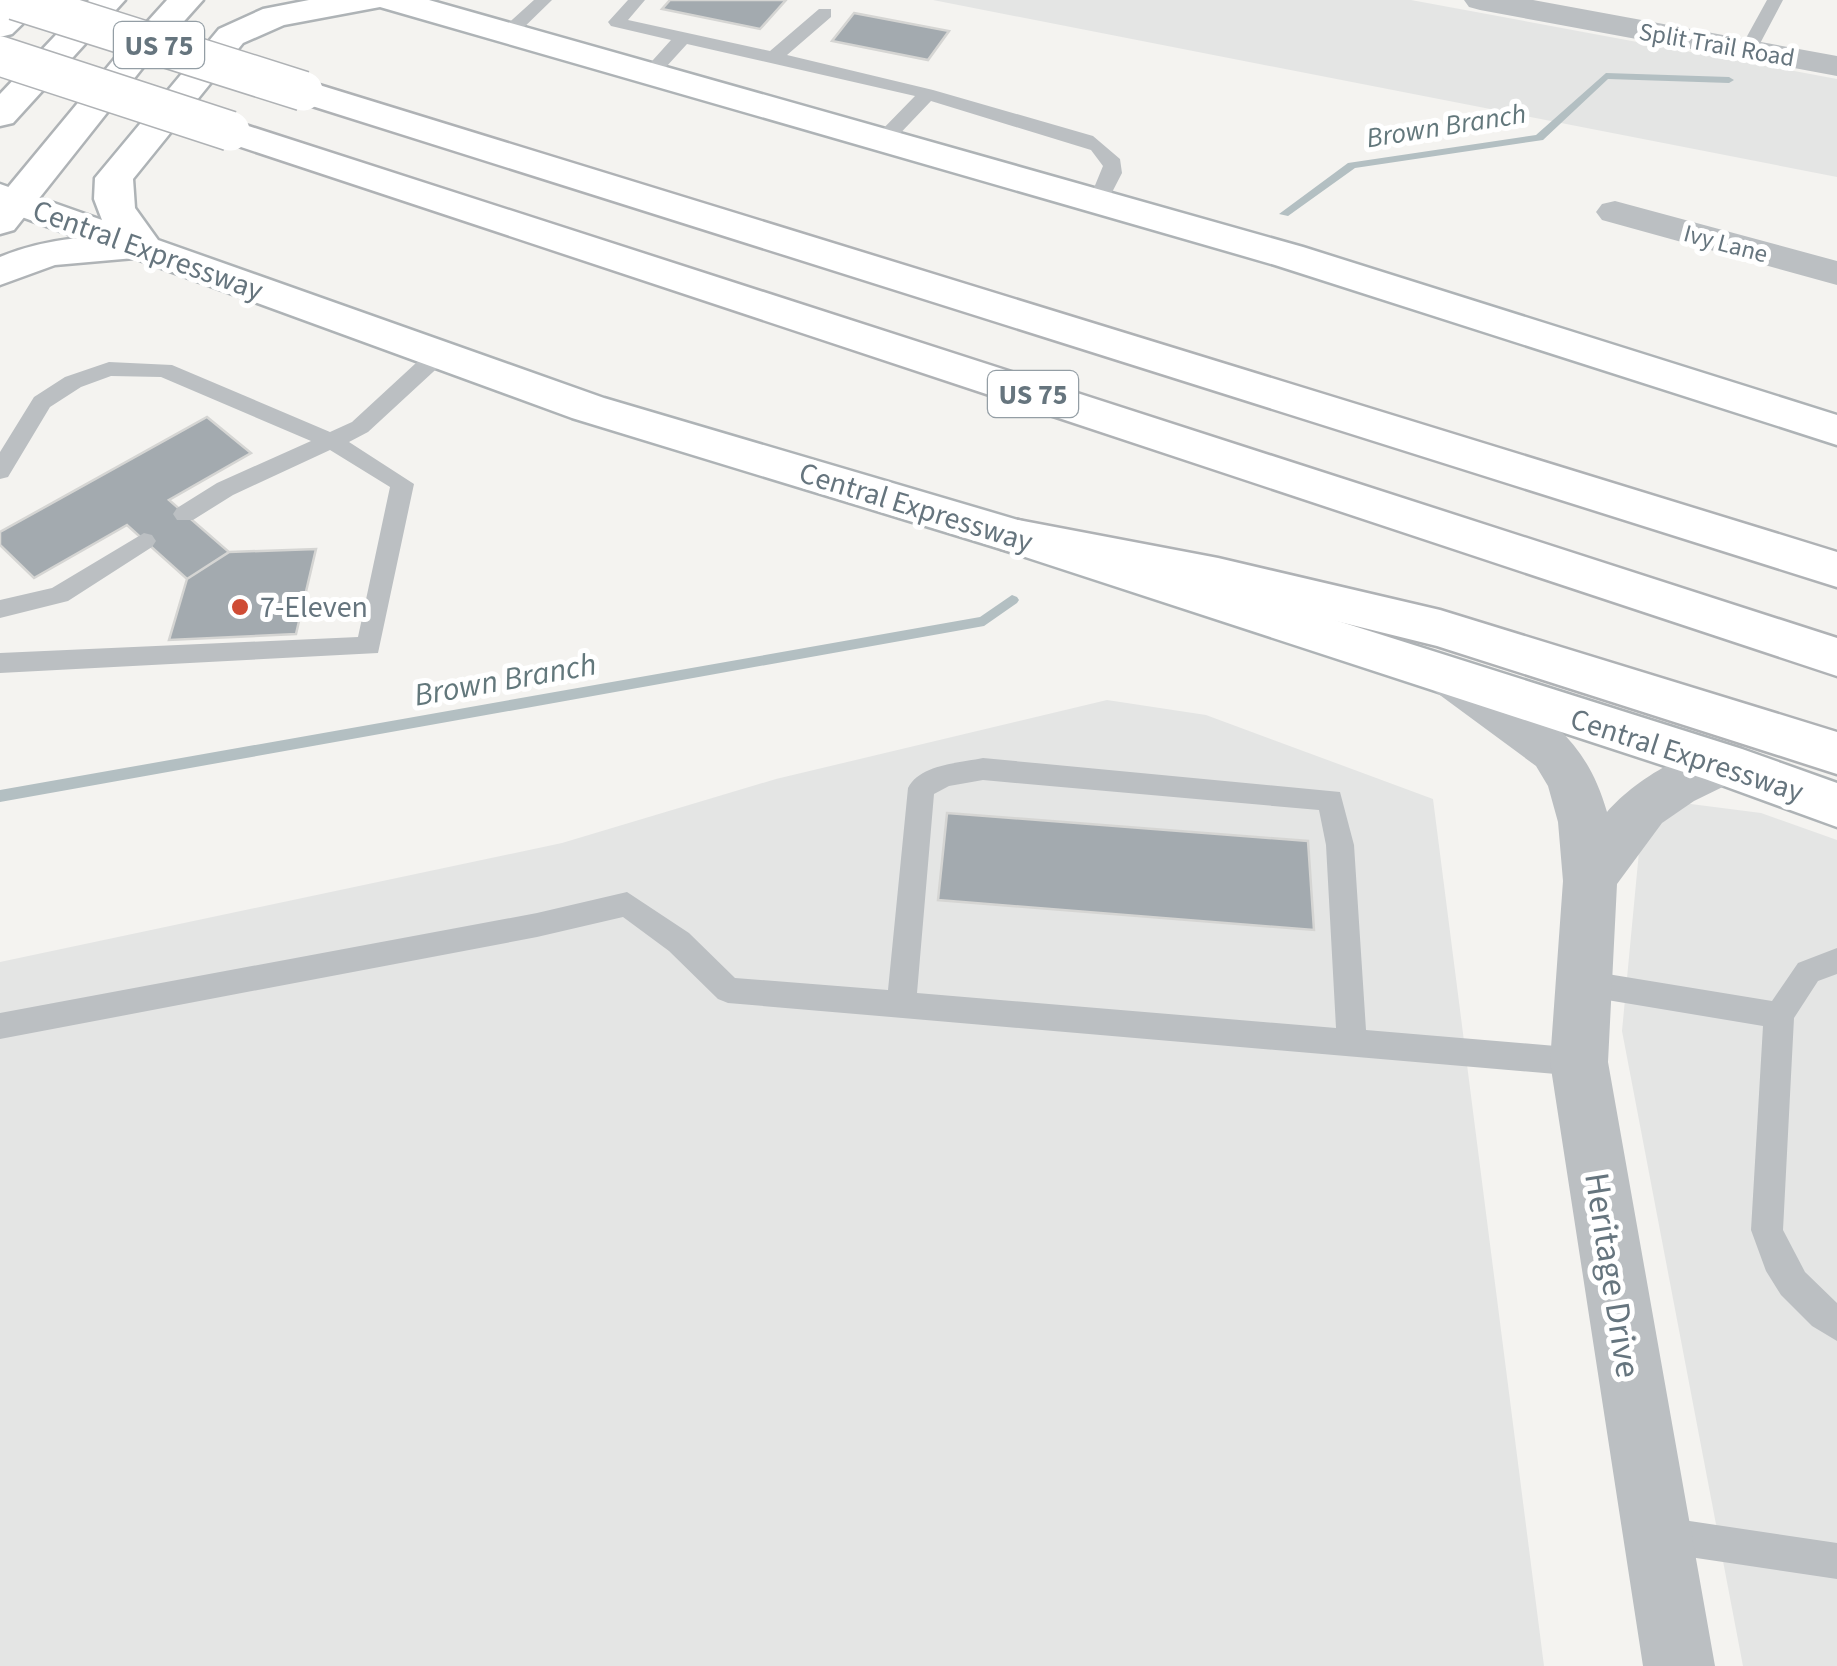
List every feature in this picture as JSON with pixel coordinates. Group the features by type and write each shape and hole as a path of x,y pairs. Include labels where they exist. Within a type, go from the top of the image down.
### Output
{"main road":[{"name":"US 75","path":"14,0 1837,570"},
{"path":"0,28 30,0"},
{"path":"0,115 108,0"},
{"path":"5,206 186,0"},
{"path":"143,248 116,216 111,198 114,178 231,36 275,16 369,0"},
{"path":"392,0 508,33 621,44 650,74 1438,301 1837,430"},
{"name":"US 75","path":"0,56 1837,657"},
{"name":"Central Expressway","path":"5,206 143,248 588,408 1018,537 1723,764 1837,805"},
{"path":"0,272 50,252 88,247 143,248"},
{"path":"1018,537 1218,575 1440,628 1837,754"}],"street":[{"name":"Split Trail Road","path":"1480,0 1837,66"},
{"name":"Ivy Lane","path":"1615,212 1837,273"},
{"name":"Heritage Drive","path":"1450,678 1554,752 1573,783 1584,822 1590,882 1579,1062 1679,1666"},
{"name":"Heritage Drive","path":"1590,882 1614,840 1636,814 1667,788 1723,764"}],"lane":[{"path":"508,33 544,0"},
{"path":"637,0 616,22 621,44 683,38 927,94 1086,140 1106,150 1113,164 1112,177 1098,200"},
{"path":"1749,50 1776,0"},
{"path":"774,57 825,13"},
{"path":"650,74 683,38"},
{"path":"884,139 927,94"},
{"path":"185,514 225,489 360,427 437,356"},
{"path":"0,471 42,402 73,382 109,369 164,370 332,441 402,484 369,646 0,663"},
{"path":"0,608 59,595 144,541"},
{"path":"901,1005 920,788 944,776 983,769 1330,800 1340,844 1352,1043"},
{"path":"0,1026 537,925 627,904 679,942 728,990 1579,1062"},
{"path":"1837,961 1808,972 1779,1015 1767,1230 1775,1260 1796,1292 1837,1324"},
{"path":"1583,983 1779,1015"},
{"path":"1656,1534 1836,1567"}],"shaded area":[{"path":"933,0 1411,0 1837,79 1837,177"},
{"path":"1107,700 1206,715 1433,799 1544,1666 0,1666 0,962 562,843 776,779"},
{"path":"1683,803 1761,813 1837,840 1837,1666 1743,1666 1622,1031 1640,841"}],"building":[{"path":"670,0 786,0 760,29 662,9"},
{"path":"854,13 949,31 928,60 832,41"},
{"name":"7-Eleven","path":"207,417 251,453 169,500 229,552 187,579 127,525 34,578 0,545 0,532"},
{"name":"7-Eleven","path":"316,549 296,634 169,640 187,579 229,552"},
{"path":"947,813 1308,841 1314,930 938,900"}],"waterway":[{"name":"Brown Branch","path":"1284,214 1352,165 1539,138 1606,76 1729,80"},
{"name":"Brown Branch","path":"0,796 984,621 1012,600"}],"place":[{"name":"7-Eleven","path":"240,607"}]}
